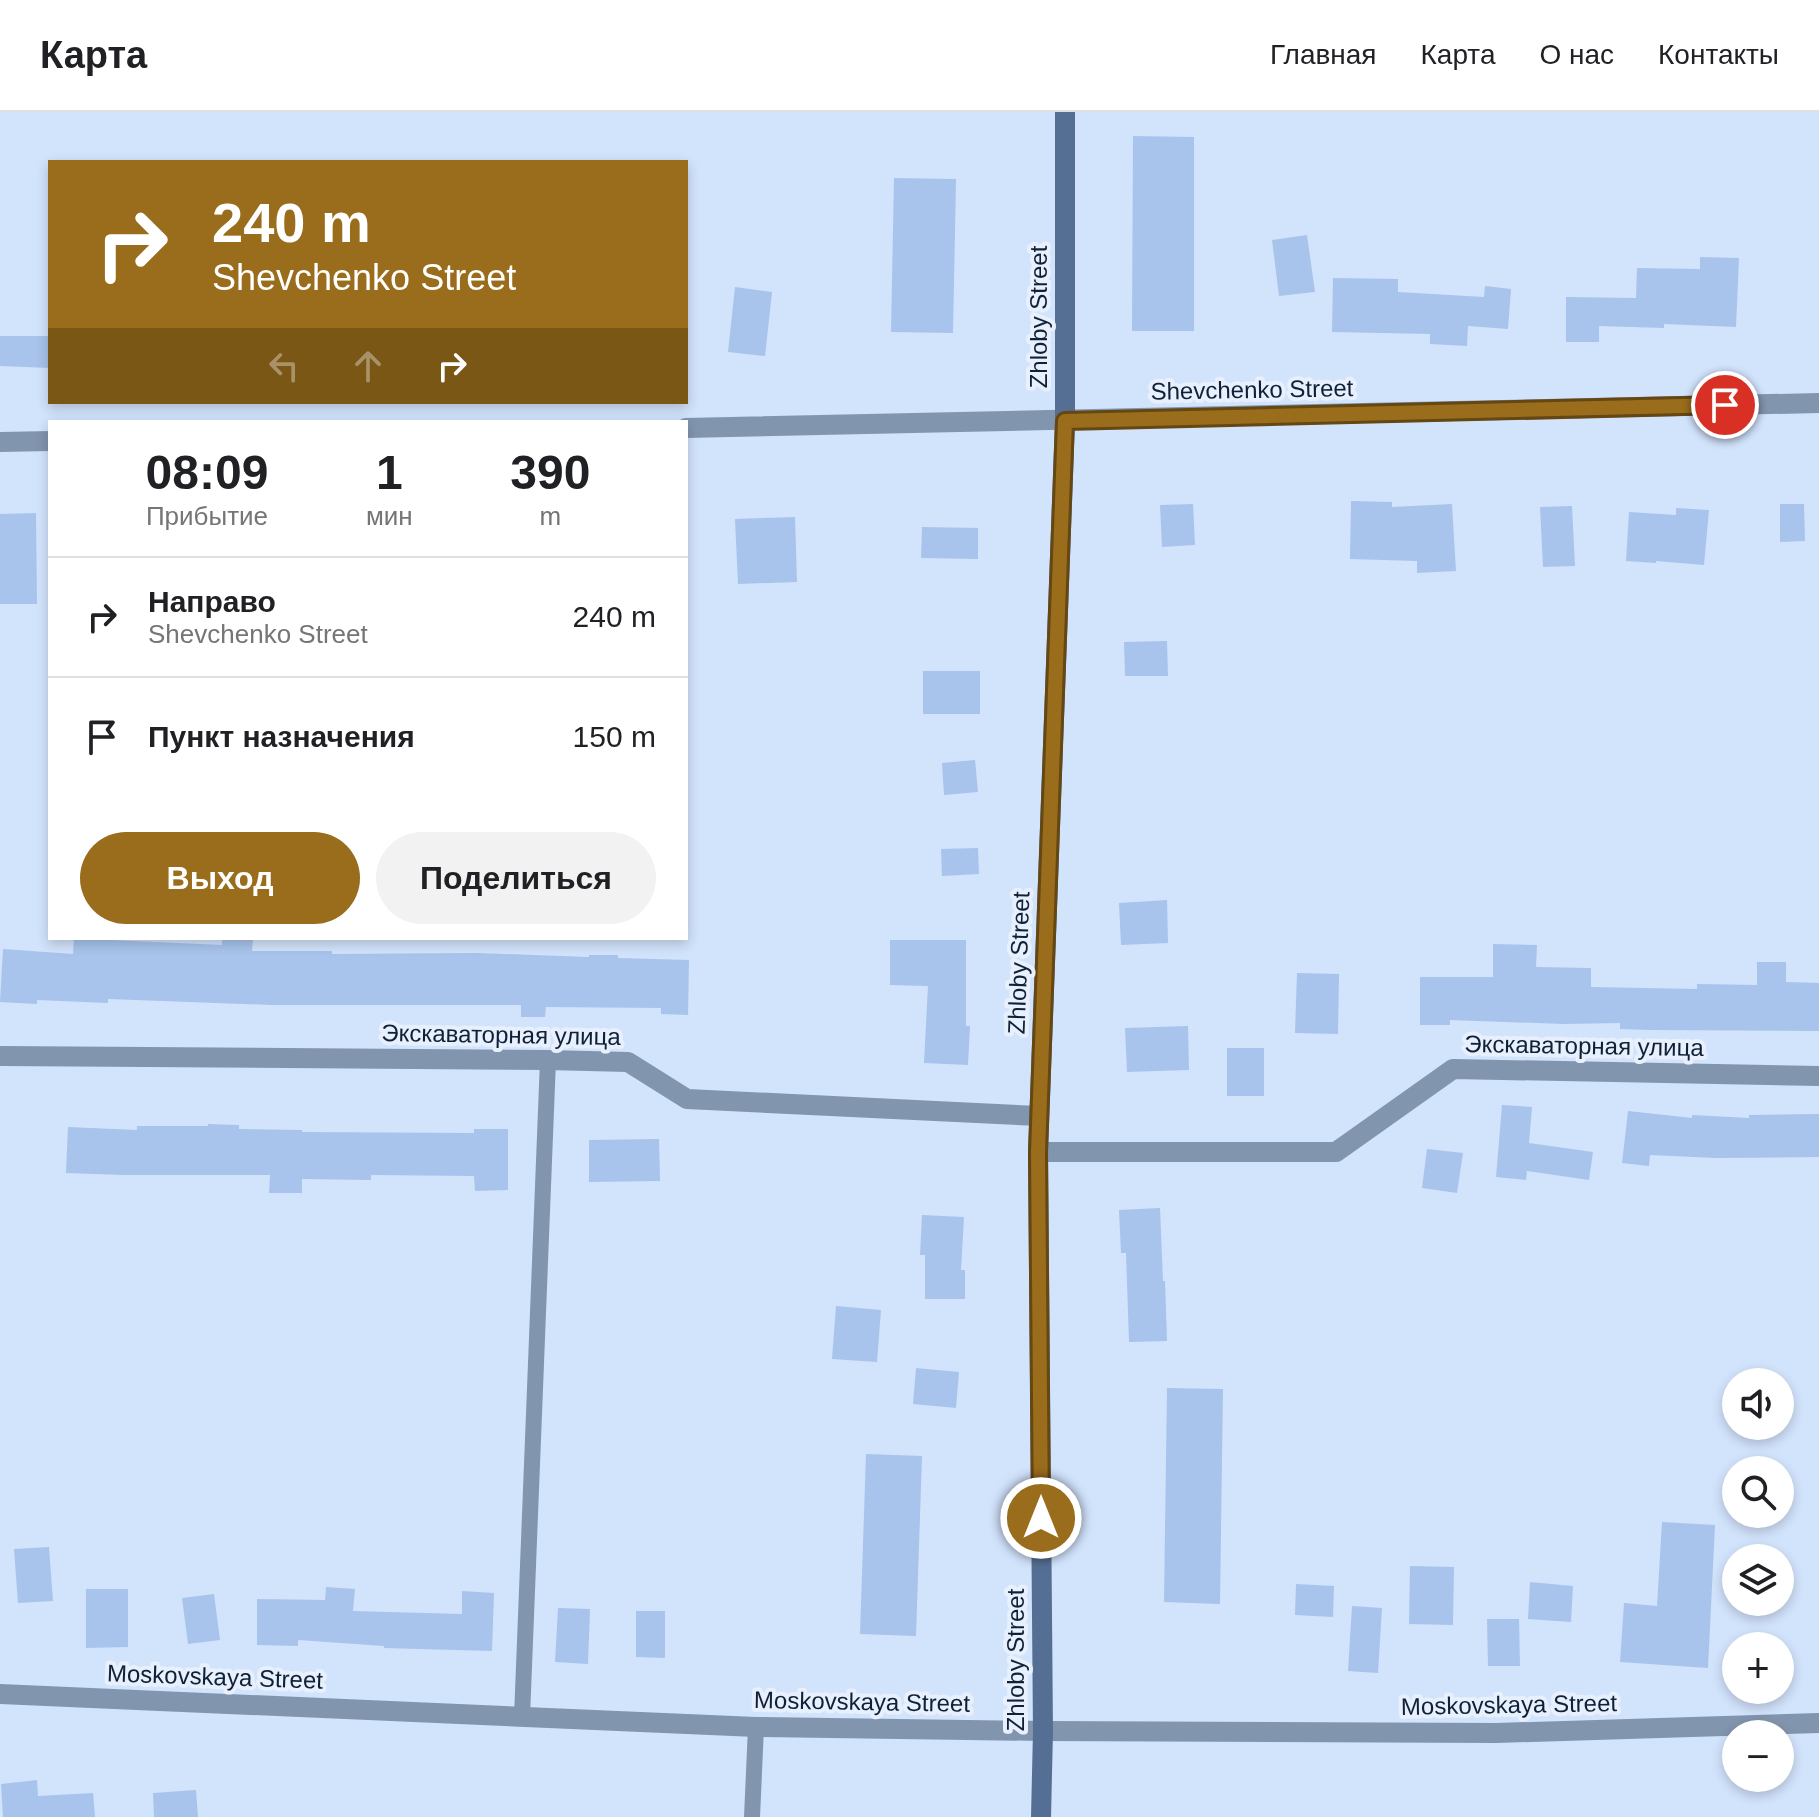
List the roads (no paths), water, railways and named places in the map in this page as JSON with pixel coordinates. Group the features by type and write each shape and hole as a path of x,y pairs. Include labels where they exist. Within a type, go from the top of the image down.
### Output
{"street":[{"name":"Zhloby Street","path":"1041,1817 1038,1152 1065,421 1065,112"},
{"name":"Shevchenko Street","path":"688,428 1819,403"},
{"path":"0,442 48,441"},
{"name":"Экскаваторная улица","path":"0,1056 628,1062 687,1099 1039,1116"},
{"name":"Экскаваторная улица","path":"1038,1152 1336,1152 1453,1069 1819,1076"},
{"name":"Moskovskaya Street","path":"0,1694 756,1727 1496,1733 1819,1723"}],"lane":[{"path":"522,1717 548,1060"},
{"path":"752,1817 756,1727"}]}
